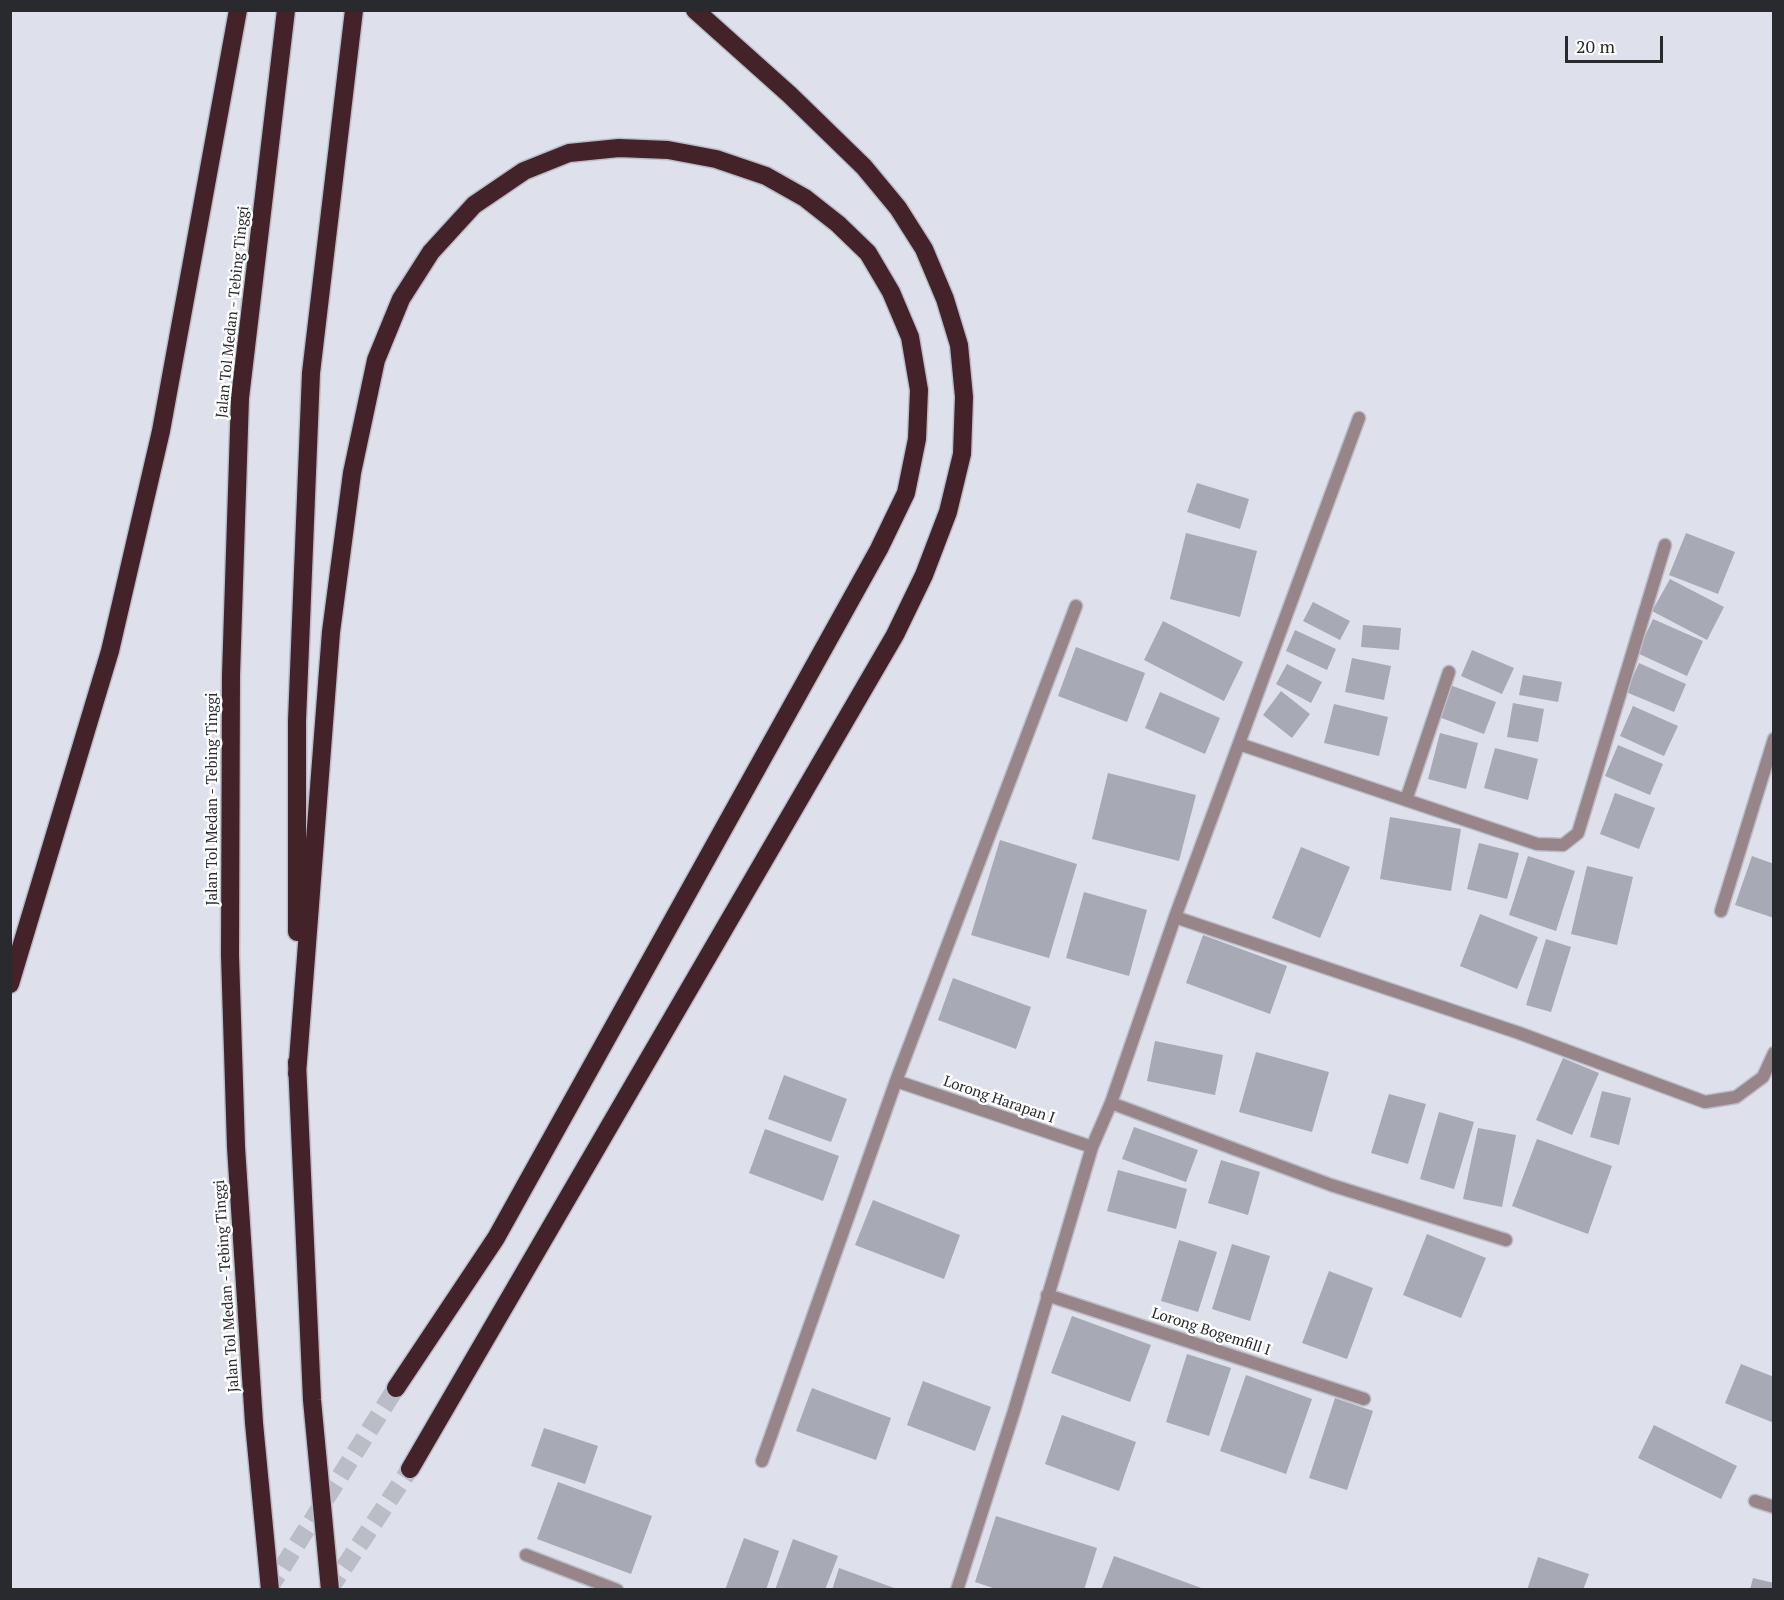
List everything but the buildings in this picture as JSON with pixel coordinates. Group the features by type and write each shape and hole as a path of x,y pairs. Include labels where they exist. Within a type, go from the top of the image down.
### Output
{"highway":[{"path":"10,984 115,628 161,431 238,10"},
{"name":"Jalan Tol Medan - Tebing Tinggi","path":"270,1590 254,1423 236,1147 230,955 231,675 240,398 286,10"},
{"path":"330,1590 310,1377 297,1074 297,721 311,373 354,10"},
{"path":"410,1469 895,635 924,575 948,512 962,454 964,397 958,345 945,298 924,249 898,208 864,167 790,95 695,10"},
{"path":"297,1074 331,632 351,473 376,360 401,299 431,252 474,205 524,171 569,153 619,148 668,150 716,159 766,176 805,198 838,224 868,253 891,292 910,337 919,390 917,439 906,493 879,549 496,1238 396,1388"}],"street":[{"path":"957,1590 1092,1147 1111,1103 1175,917 1359,418"},
{"path":"1239,744 1537,844 1563,845 1578,833 1665,545"},
{"path":"762,1461 896,1081 1076,606"},
{"path":"1406,800 1449,672"},
{"path":"1721,911 1773,739"},
{"path":"1175,917 1519,1033 1705,1102 1736,1097 1763,1077 1773,1057"},
{"name":"Lorong Harapan I","path":"896,1081 1092,1147"},
{"path":"1111,1103 1331,1185 1506,1240"},
{"name":"Lorong Bogemfill I","path":"1047,1295 1364,1398"},
{"path":"1755,1501 1773,1507"},
{"path":"526,1555 617,1590"}],"tunnel":[{"path":"268,1590 396,1388"},
{"path":"329,1590 410,1469"}]}
